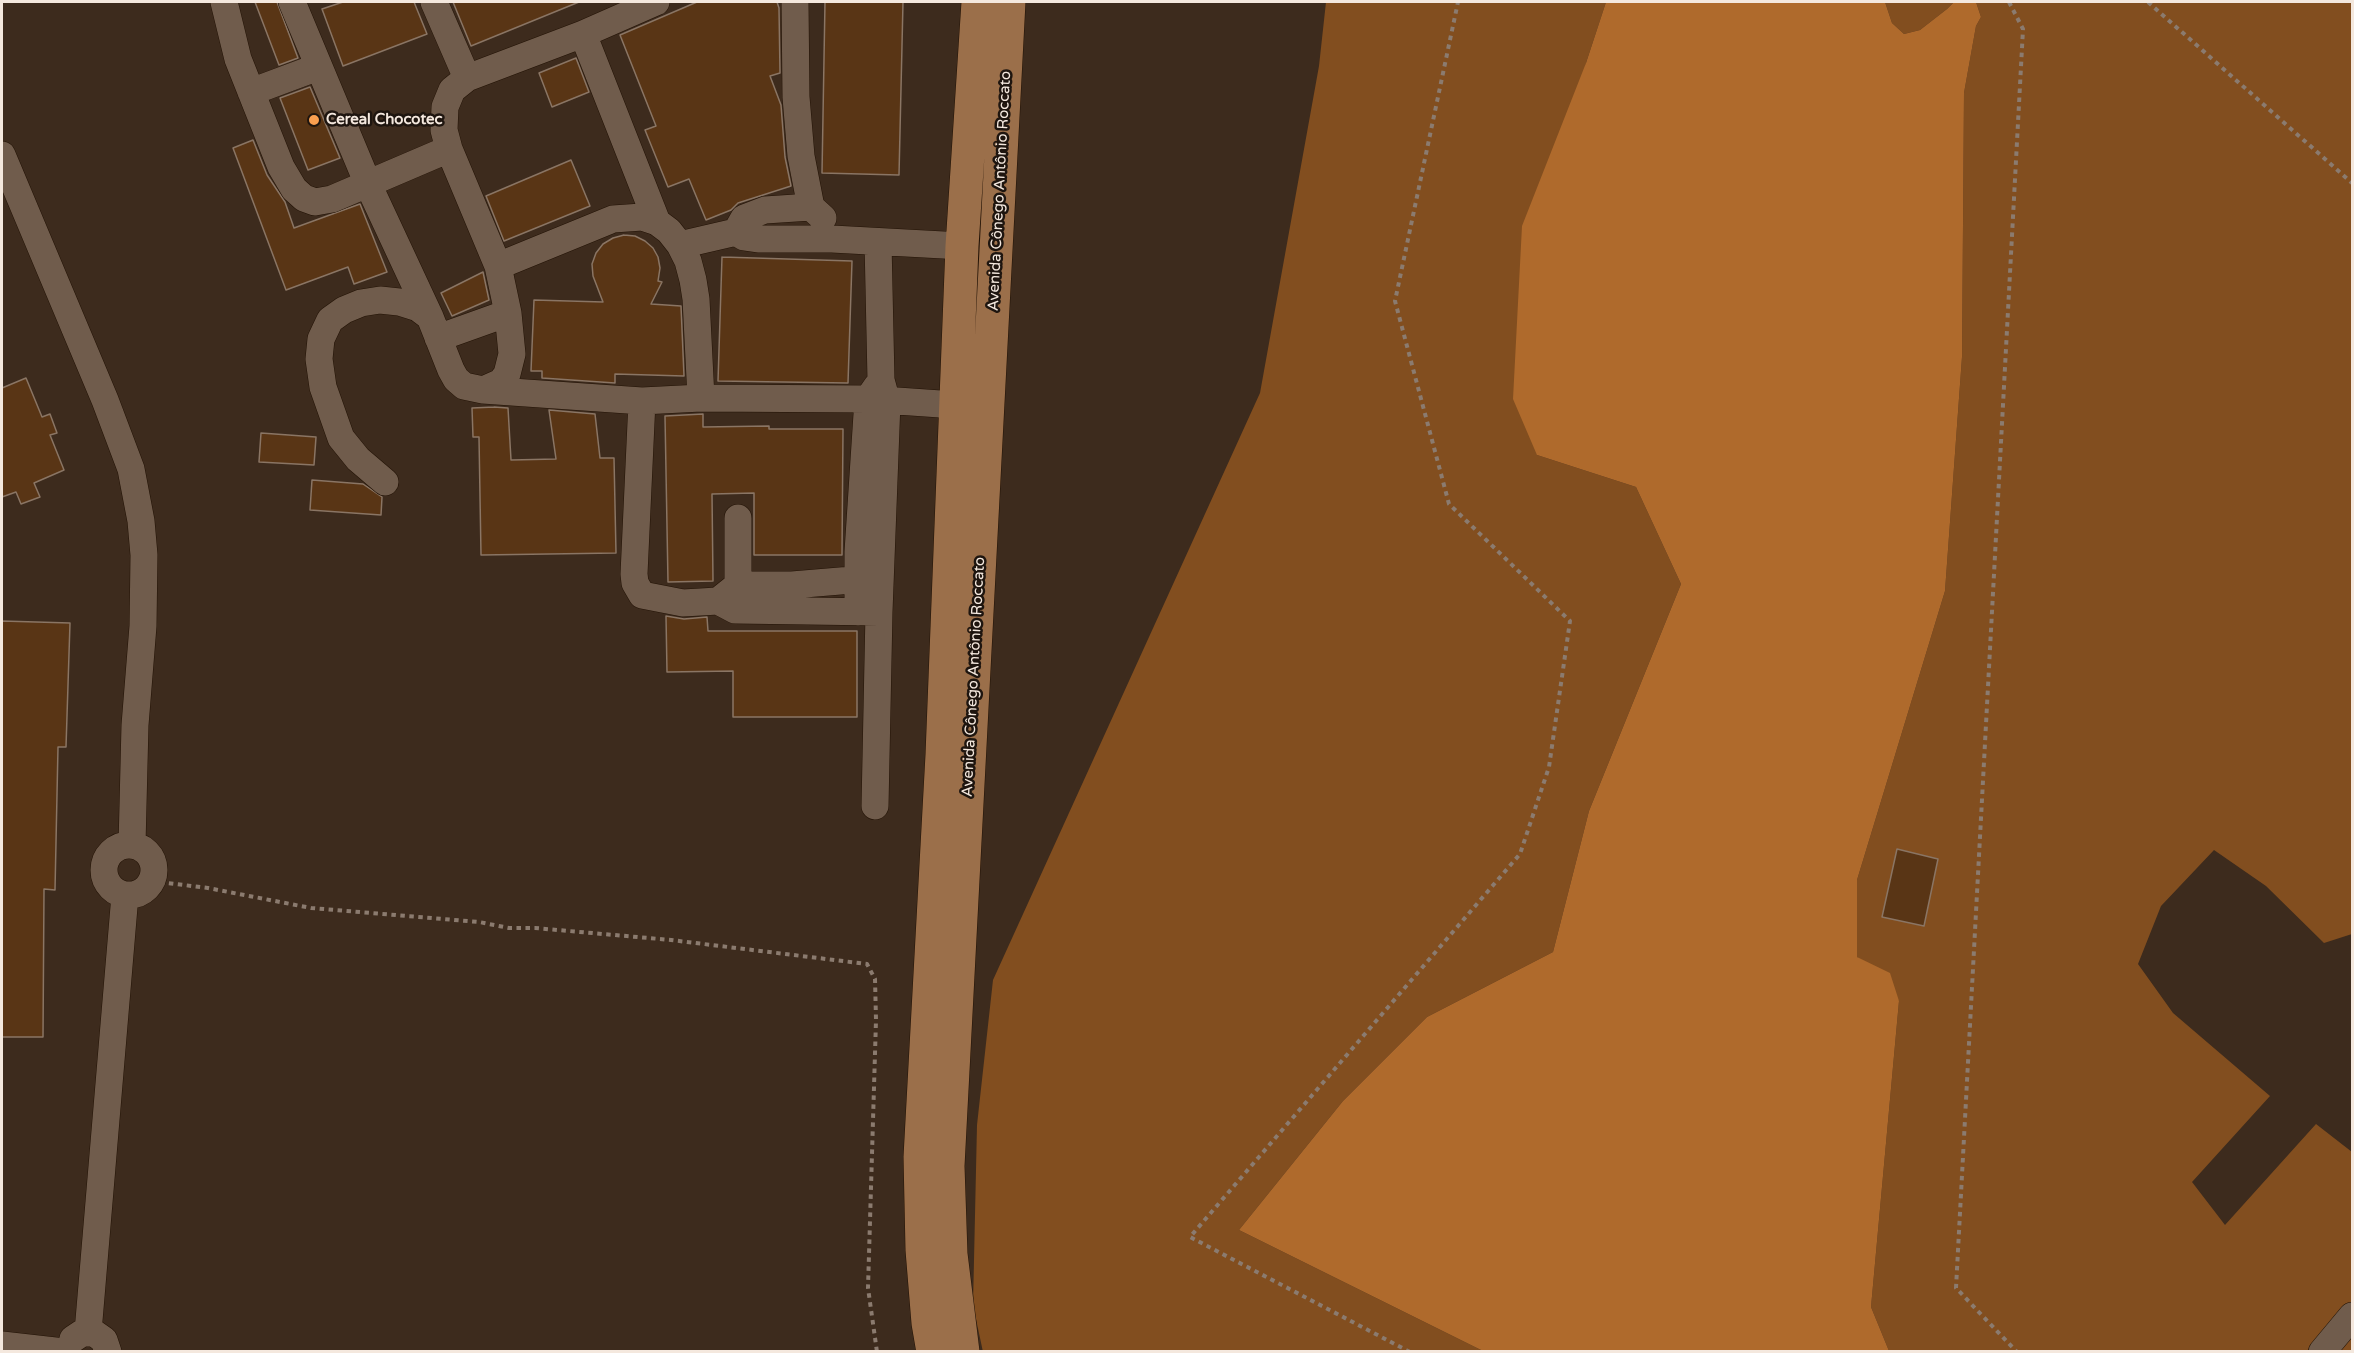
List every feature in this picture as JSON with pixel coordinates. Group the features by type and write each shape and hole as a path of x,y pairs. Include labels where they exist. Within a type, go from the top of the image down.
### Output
{"main road":[{"name":"Avenida Cônego Antônio Roccato","path":"933,1352 928,1323 922,1250 920,1157 943,743 962,246 978,2"},
{"name":"Avenida Cônego Antônio Roccato","path":"963,1352 951,1254 948,1166 1009,2"}],"street":[{"path":"224,2 238,59 281,167 294,189 304,198 315,202 332,199 449,149"},
{"path":"292,2 368,184 456,379 465,386 483,390 642,401 878,394 955,405"},
{"path":"434,2 467,78"},
{"path":"483,390 501,382 510,365 512,354 508,313 498,266 449,149 444,130 445,107 452,90 467,78 583,34 656,2"},
{"path":"795,2 795,97 801,156 811,207"},
{"path":"583,34 657,222"},
{"path":"251,92 318,67"},
{"path":"2,155 105,400 131,469 141,521 144,555 143,626 135,724 132,845"},
{"path":"736,232 744,218 755,213 782,208 811,207 820,214 832,239"},
{"path":"498,266 613,219 642,217 657,222 680,244 687,261 696,299 701,398"},
{"path":"680,244 736,232 744,237 758,240 832,239 962,246"},
{"path":"876,806 869,579 878,394 878,242"},
{"path":"385,482 358,459 341,438 323,387 319,359 321,339 330,320 344,310 361,303 380,300 399,302 418,308 434,327"},
{"path":"434,327 508,313"},
{"path":"642,401 634,574 638,589 642,594 683,603 730,599 792,585 869,579"},
{"path":"730,599 738,518"},
{"path":"730,599 869,612"},
{"path":"125,845 141,849 153,863 154,872 151,881 140,892 125,895 111,888 104,874 104,866 111,852 125,845"},
{"path":"88,1332 125,895"},
{"path":"2322,1352 2352,1316"},
{"path":"2,1345 66,1352 76,1336 88,1332 104,1340 108,1352"}],"path":[{"path":"1410,1352 1190,1237 1520,854 1549,767 1570,621 1449,504 1395,301 1458,2"},
{"path":"2009,2 2023,29 1956,1288 2017,1352"},
{"path":"2148,2 2352,183"},
{"path":"151,881 208,888 311,908 479,922 509,928 535,928 671,940 867,964 875,979 876,1020 868,1288 877,1352"}],"shaded area":[{"path":"1326,2 1606,2 1586,63 1537,455 1636,487 1681,584 1589,811 1553,952 1427,1017 1343,1101 1239,1230 1483,1351 983,1352 973,1305 977,1125 993,980 1260,393 1319,66"},
{"path":"1606,2 1885,2 1892,23 1904,34 1920,30 1954,2 1976,2 1981,17 1976,26 1964,93 1962,357 1945,591 1857,880 1857,957 1890,973 1899,1001 1871,1307 1889,1351 1483,1351 1239,1230 1343,1101 1427,1017 1553,952 1589,811 1681,584 1636,487 1537,455 1513,399 1522,226 1586,63"},
{"path":"1885,2 1954,2 1920,30 1904,34 1892,23"},
{"path":"1976,2 2352,2 2352,934 2324,943 2266,886 2214,850 2161,906 2138,964 2173,1013 2270,1096 2192,1182 2225,1225 2316,1124 2352,1152 2352,1351 1889,1351 1871,1307 1899,1001 1857,957 1857,880 1945,591 1962,357 1964,93 1976,26 1981,17"}],"building":[{"path":"255,2 277,2 298,58 279,65"},
{"path":"343,2 414,2 427,34 343,66 322,9"},
{"path":"453,2 579,2 471,46"},
{"path":"697,2 777,2 780,73 770,76 781,105 785,157 791,186 738,203 731,210 706,220 689,179 668,187 645,130 656,126 620,35"},
{"path":"825,2 903,2 899,175 822,173"},
{"path":"576,58 589,92 552,107 539,73"},
{"name":"Cereal Chocotec","path":"310,87 340,158 308,170 280,98"},
{"path":"253,140 267,175 285,202 294,228 360,204 387,272 354,284 348,267 286,290 233,148"},
{"path":"571,160 590,206 504,241 486,196"},
{"path":"624,235 635,236 645,241 658,257 660,268 658,281 662,282 651,304 681,306 684,376 615,374 615,383 542,378 542,371 531,371 534,300 603,302 593,276 592,264 603,244"},
{"path":"722,257 852,261 848,383 718,381"},
{"path":"483,272 489,300 452,316 441,293"},
{"path":"26,378 42,417 50,414 57,433 50,435 64,470 34,483 40,497 21,504 16,492 2,497 2,388"},
{"path":"472,408 508,408 511,460 556,459 549,410 595,414 600,458 614,458 616,553 481,555 479,437 473,437"},
{"path":"703,414 703,427 769,426 769,429 843,429 842,555 754,555 754,493 712,494 713,581 668,582 665,416"},
{"path":"261,433 316,437 314,465 259,462"},
{"path":"312,480 363,484 382,497 381,515 310,510"},
{"path":"666,616 684,619 707,617 708,631 857,631 857,717 733,717 733,671 667,672"},
{"path":"2,621 70,623 66,747 58,747 55,890 44,889 43,1037 2,1037"},
{"path":"1897,849 1938,859 1924,926 1882,917"}],"place":[{"name":"Cereal Chocotec","path":"314,120"}]}
